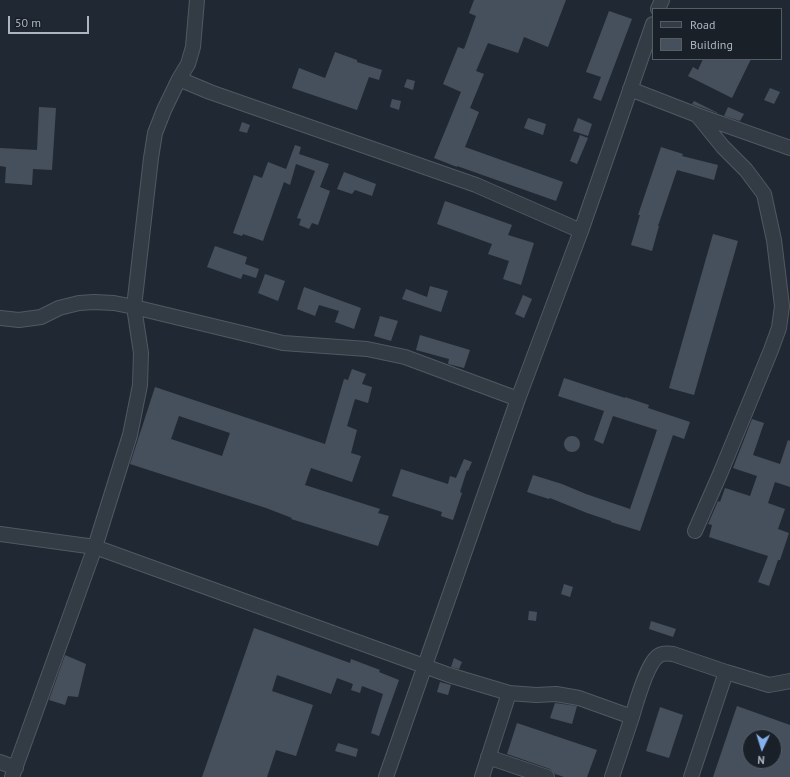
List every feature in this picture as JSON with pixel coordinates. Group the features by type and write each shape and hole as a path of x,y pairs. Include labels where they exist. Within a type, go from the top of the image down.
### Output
{"street":[{"path":"0,762 14,772 95,547 130,435 140,385 141,353 134,307 155,133 179,79 188,64 193,48 197,0"},
{"path":"386,777 518,399 581,231 652,27"},
{"path":"179,79 210,92 476,185 581,231"},
{"path":"630,89 697,115 790,148"},
{"path":"695,531 771,350 786,308 764,194 746,170 723,147 697,115"},
{"path":"0,318 19,320 41,317 59,308 79,303 114,303 283,342 367,349 405,357 518,399"},
{"path":"0,534 95,547 449,674 509,693 536,695 556,694 579,698 632,717"},
{"path":"612,777 646,675 654,660 658,656 665,653 673,654 790,691"},
{"path":"691,777 726,672"},
{"path":"769,685 790,681"},
{"path":"482,777 509,693"},
{"path":"488,757 547,777"}],"building":[{"path":"474,0 566,0 548,47 524,37 518,53 488,43 476,71 484,74 470,108 479,112 465,147 563,182 556,201 434,158 461,92 443,84 458,47 464,49 476,16 469,13"},
{"path":"609,11 632,19 601,101 593,98 601,77 586,72"},
{"path":"335,52 357,60 357,62 382,70 379,80 369,77 357,110 292,88 299,68 325,78"},
{"path":"703,60 751,60 732,98 688,76 693,67 698,70"},
{"path":"407,79 415,81 413,90 404,87"},
{"path":"770,88 780,92 774,104 764,100"},
{"path":"392,99 401,101 399,110 390,107"},
{"path":"694,101 718,113 692,104"},
{"path":"39,107 56,108 52,170 33,169 32,185 5,183 6,167 0,166 0,148 37,150"},
{"path":"728,107 744,114 740,121 724,116"},
{"path":"528,118 546,124 543,135 524,128"},
{"path":"578,118 592,124 588,136 573,131"},
{"path":"242,122 250,125 247,133 239,131"},
{"path":"580,135 588,138 577,164 570,161"},
{"path":"295,145 301,147 299,154 329,164 320,187 330,191 318,225 312,223 309,229 299,225 301,219 297,218 315,171 296,164 290,185 284,182 263,241 243,234 242,236 233,233 254,175 262,178 268,162 286,169"},
{"path":"661,147 683,154 682,156 718,165 714,180 677,170 658,226 652,251 631,245 640,215 638,215"},
{"path":"344,172 376,184 372,196 355,190 352,194 337,189"},
{"path":"445,201 512,225 508,235 534,243 521,285 503,279 509,261 488,254 492,244 437,224"},
{"path":"713,234 738,241 694,395 669,388"},
{"path":"215,246 247,257 245,264 259,269 256,278 243,274 241,279 207,267"},
{"path":"265,274 285,281 278,301 258,293"},
{"path":"430,286 448,291 441,312 402,299 406,289 427,297"},
{"path":"304,287 361,308 354,329 335,322 339,311 319,305 315,316 297,309"},
{"path":"523,295 532,299 524,318 515,314"},
{"path":"380,316 398,321 391,341 374,336"},
{"path":"420,335 470,350 464,368 448,364 449,359 416,350"},
{"path":"352,369 366,374 362,384 372,387 368,403 355,399 347,426 357,430 351,453 361,456 352,482 311,468 305,485 380,509 378,513 389,516 378,546 291,519 292,518 266,508 130,464 155,387 325,444 344,379 348,380","holes":["179,416 230,433 222,456 171,439"]},
{"path":"564,378 649,405 648,408 690,422 684,439 673,435 640,531 611,522 550,498 549,499 527,492 533,475 630,509 657,430 613,416 603,444 594,440 604,411 558,396"},
{"path":"752,419 764,423 753,455 780,464 788,440 790,441 790,487 775,482 768,503 785,509 778,529 789,533 769,586 758,582 768,556 709,537 712,525 708,524 718,501 720,502 725,488 750,496 757,476 733,468"},
{"path":"569,436 575,436 580,441 578,450 575,452 569,452 564,447 564,441"},
{"path":"464,459 472,462 468,471 467,470 460,492 462,493 453,520 441,516 442,512 392,496 401,469 448,484 450,476 456,478"},
{"path":"564,584 573,587 570,597 561,594"},
{"path":"529,611 537,612 536,621 528,620"},
{"path":"651,621 676,629 673,637 649,629"},
{"path":"254,628 350,663 351,659 380,670 379,672 399,680 379,736 371,733 383,694 362,686 360,693 351,690 353,684 337,678 331,694 277,675 272,691 313,705 296,756 276,750 267,777 202,777"},
{"path":"65,655 86,664 78,697 68,696 65,705 49,700"},
{"path":"454,658 462,662 459,669 451,667"},
{"path":"440,682 451,685 448,695 437,692"},
{"path":"555,703 577,706 572,724 550,718"},
{"path":"737,706 790,725 790,777 713,777"},
{"path":"660,707 683,715 669,758 646,751"},
{"path":"517,723 597,750 587,777 564,777 555,774 550,769 507,754"},
{"path":"338,743 358,749 356,757 335,751"}]}
